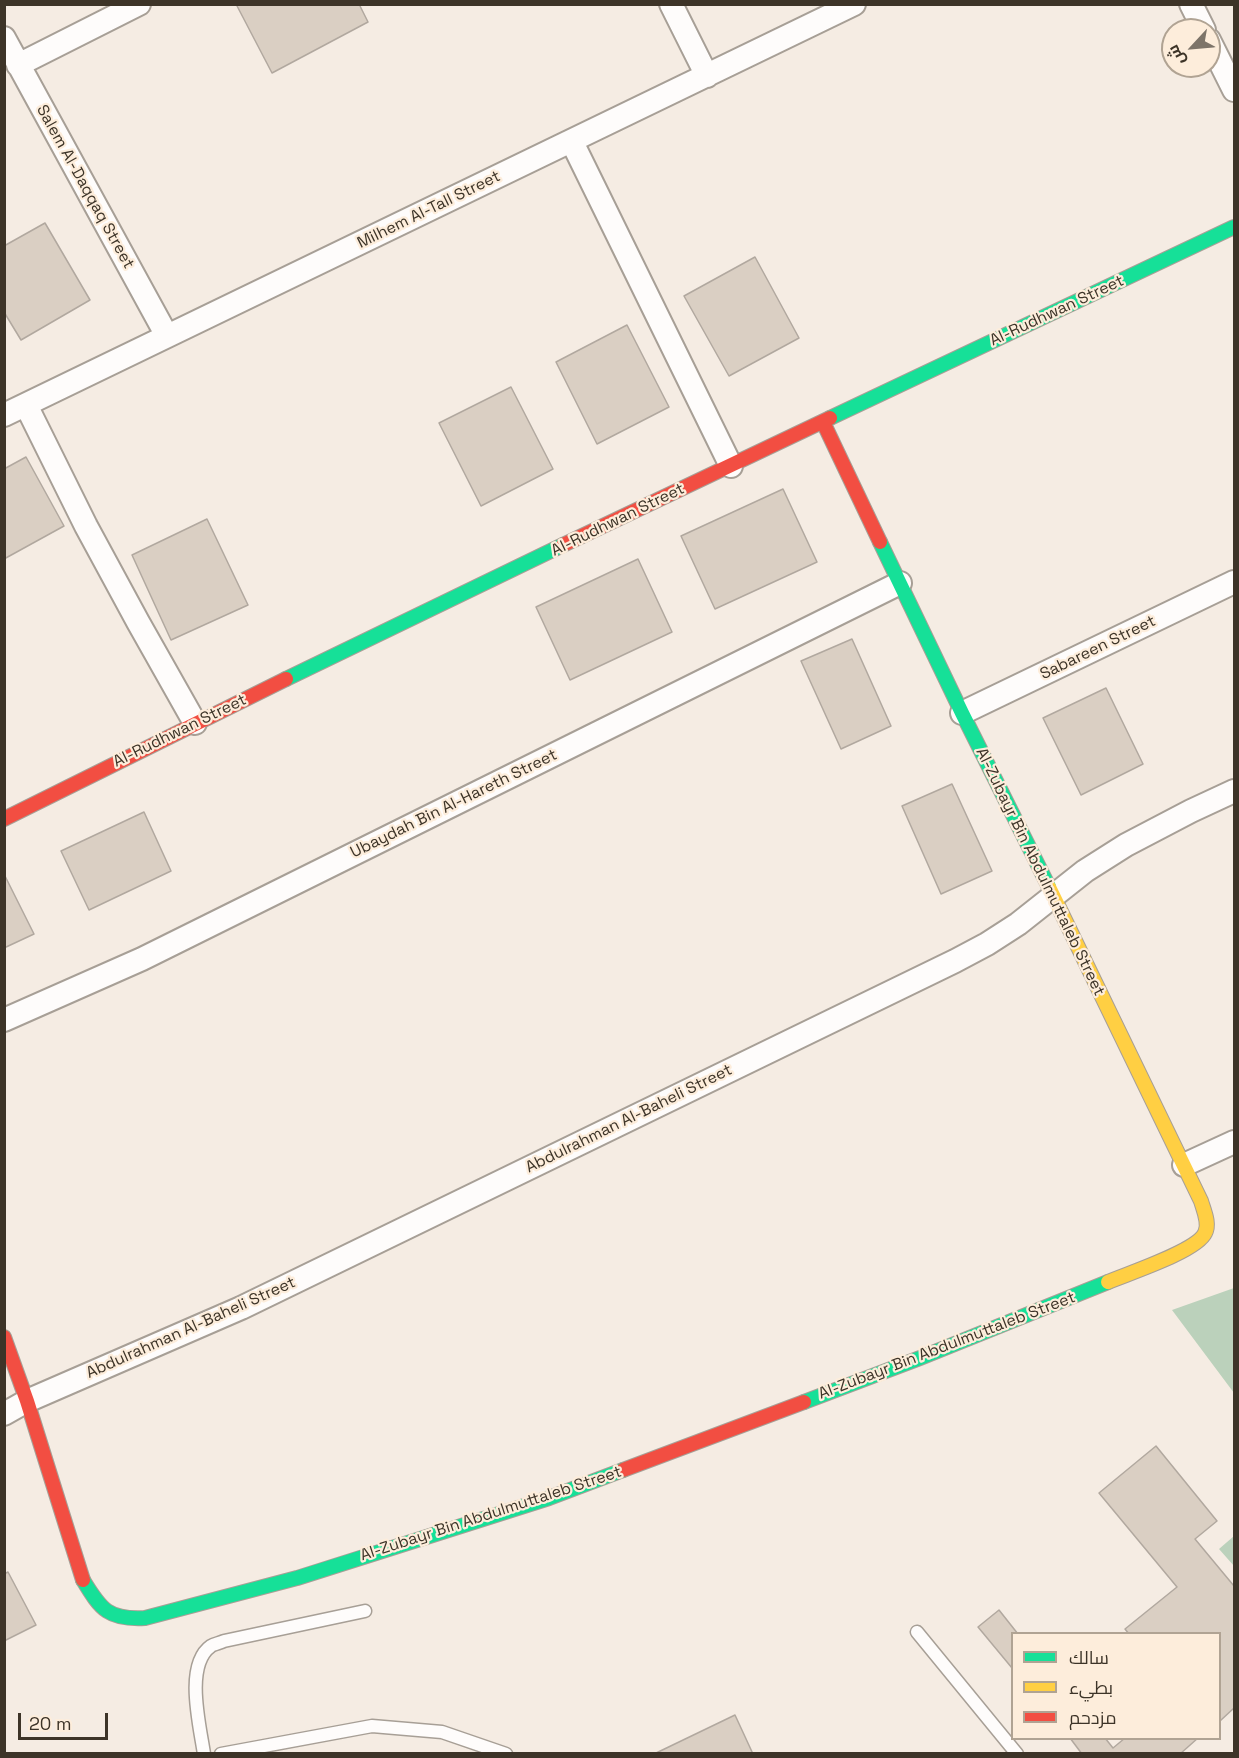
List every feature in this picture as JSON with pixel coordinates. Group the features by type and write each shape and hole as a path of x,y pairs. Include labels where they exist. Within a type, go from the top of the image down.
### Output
{"street":[{"path":"18,65 139,4"},
{"path":"671,4 707,76"},
{"name":"Milhem Al-Tall Street","path":"4,415 854,4"},
{"path":"1191,4 1198,18"},
{"name":"Salem Al-Daqqaq Street","path":"4,38 167,336"},
{"path":"1221,64 1234,90"},
{"path":"572,142 731,466"},
{"name":"Al-Rudhwan Street","path":"4,819 195,723 1234,227"},
{"path":"26,405 91,536 195,723"},
{"name":"Al-Zubayr Bin Abdulmuttaleb Street","path":"4,1337 27,1401 83,1580 106,1614 121,1620 145,1618 297,1578 549,1498 920,1358 1186,1250 1204,1237 1207,1228 1201,1201 962,713 823,422"},
{"name":"Sabareen Street","path":"962,713 1234,582"},
{"name":"Ubaydah Bin Al-Hareth Street","path":"4,1020 142,959 900,583"},
{"name":"Abdulrahman Al-Baheli Street","path":"4,1414 27,1401 241,1308 955,961 1018,924 1085,871 1126,845 1234,790"},
{"path":"1184,1165 1234,1142"}],"lane":[{"path":"204,1754 195,1684 196,1669 202,1656 211,1646 224,1641 365,1611"},
{"path":"917,1632 1017,1754"},
{"path":"221,1754 372,1726 442,1732 506,1754"}],"green space":[{"path":"1234,1288 1234,1393 1172,1310"},
{"path":"1234,1536 1234,1566 1219,1549"}],"building":[{"path":"236,4 359,4 368,22 272,73"},
{"path":"45,223 90,300 21,340 4,312 4,246"},
{"path":"755,257 799,338 729,376 684,296"},
{"path":"627,325 669,407 597,444 556,362"},
{"path":"511,387 553,469 481,506 439,423"},
{"path":"26,457 64,526 4,559 4,469"},
{"path":"783,489 817,562 715,609 681,536"},
{"path":"207,519 248,605 171,640 132,555"},
{"path":"638,559 672,632 570,680 536,607"},
{"path":"852,639 891,726 841,749 801,661"},
{"path":"1106,688 1143,764 1081,795 1043,718"},
{"path":"952,784 992,871 941,894 902,806"},
{"path":"144,812 171,871 89,910 61,851"},
{"path":"4,874 34,934 4,948"},
{"path":"1156,1446 1217,1521 1195,1539 1234,1586 1234,1708 1221,1720 1221,1632 1127,1632 1125,1629 1177,1587 1099,1493"},
{"path":"8,1572 36,1625 4,1641 4,1574"},
{"path":"999,1610 1016,1632 1011,1632 1011,1667 978,1627"},
{"path":"735,1715 753,1754 654,1754"},
{"path":"1072,1740 1107,1740 1113,1748 1123,1740 1196,1740 1180,1754 1082,1754"}],"traffic: fast":[{"path":"830,418 1234,227"},
{"path":"880,542 1049,887"},
{"path":"286,679 563,545"},
{"path":"804,1402 1108,1282"},
{"path":"83,1580 95,1599 107,1611 123,1617 145,1618 297,1578 549,1498 623,1470"}],"traffic: slow":[{"path":"1049,887 1201,1201 1207,1222 1205,1233 1189,1247 1108,1282"}],"traffic: jam":[{"path":"563,545 830,418"},
{"path":"823,422 880,542"},
{"path":"4,819 286,679"},
{"path":"4,1337 27,1401 83,1580"},
{"path":"623,1470 804,1402"}]}
